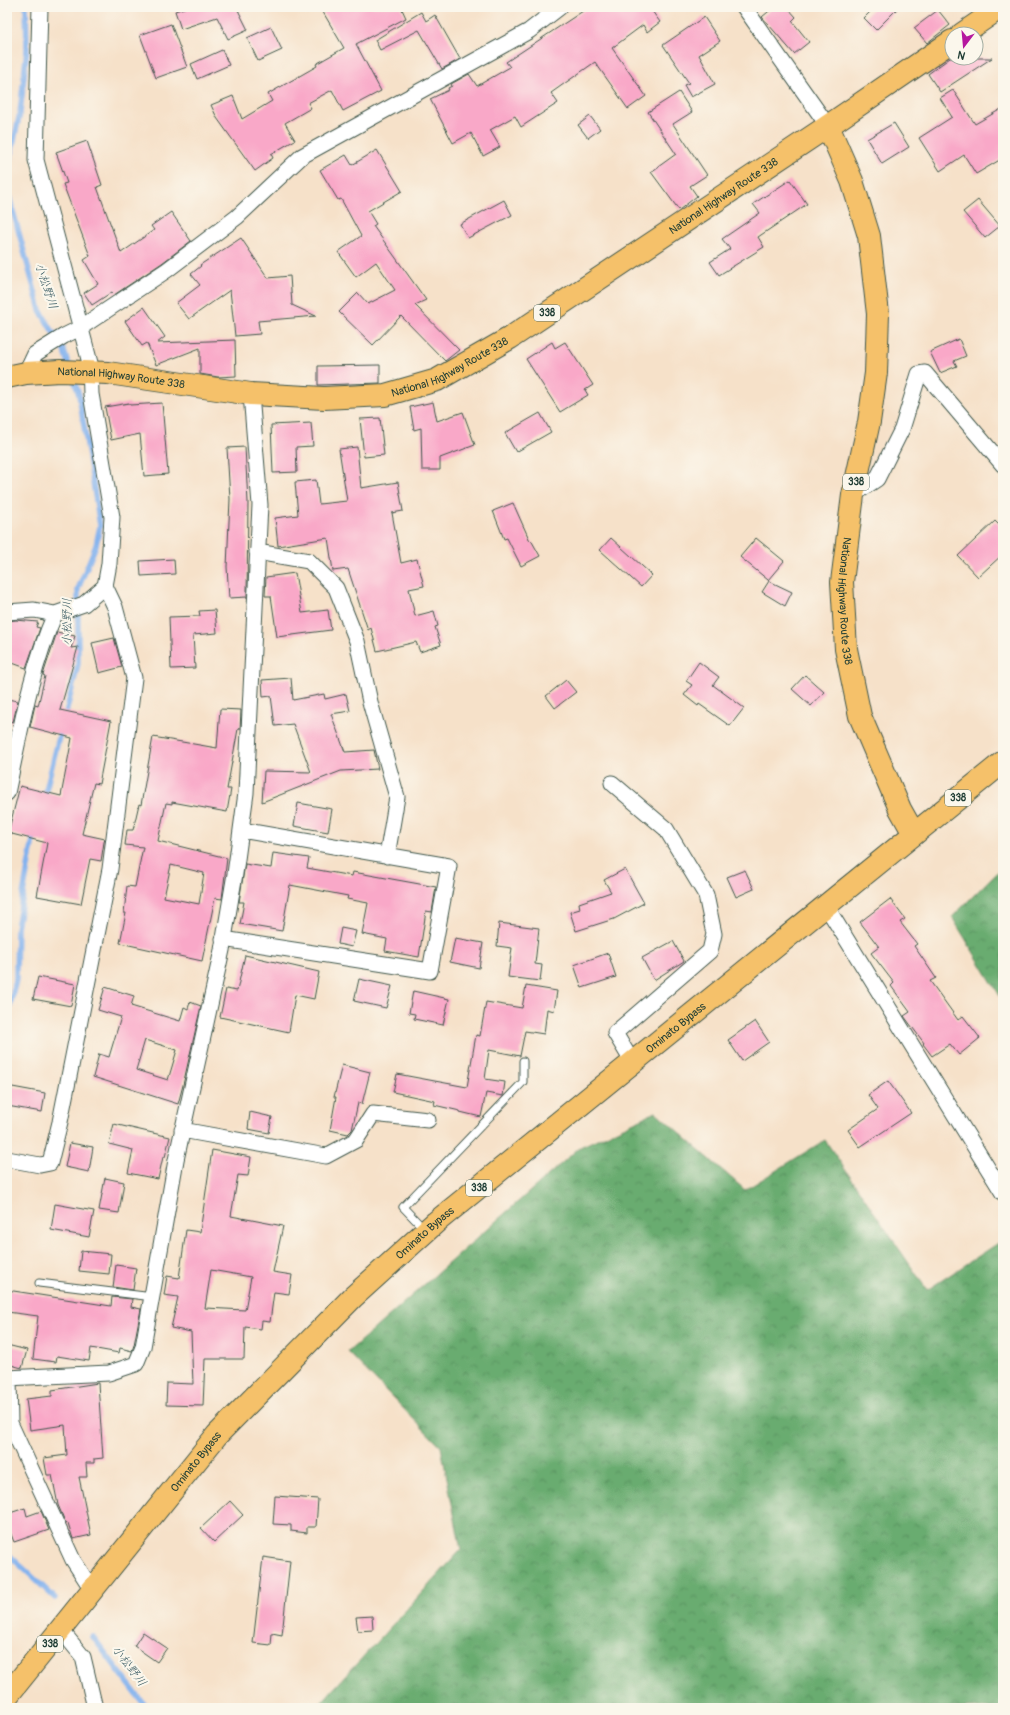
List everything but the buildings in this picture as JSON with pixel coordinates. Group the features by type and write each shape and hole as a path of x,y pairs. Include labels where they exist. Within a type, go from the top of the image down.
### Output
{"highway":[{"path":"974,26 1001,7"},
{"name":"National Highway Route 338","path":"17,375 60,371 108,373 251,394 324,398 384,395 437,380 510,338 828,126 944,46"},
{"name":"National Highway Route 338","path":"828,126 852,181 869,236 878,314 876,373 868,422 853,495 842,582 846,649 860,716 900,809 914,834"},
{"name":"Ominato Bypass","path":"7,1696 218,1435 353,1297 426,1231 1003,762"}],"street":[{"path":"7,1160 40,1165 50,1163 60,1122 110,868 134,678 114,607 105,586 109,564 112,517 86,373 90,363 36,160 40,7"},
{"path":"17,375 34,354 80,328 168,270 236,217 302,156 529,31 560,7"},
{"path":"744,7 828,126"},
{"path":"853,495 877,479 902,428 919,374 926,373 1003,464"},
{"path":"93,1591 73,1560 10,1423 8,1378 109,1373 136,1364 143,1347 176,1160 224,939 246,793 260,505 251,394"},
{"path":"257,552 310,561 336,588 357,641 370,702 397,797 387,856"},
{"path":"7,612 34,610 55,614 84,604 105,586"},
{"path":"7,793 27,699 44,640 55,614"},
{"path":"612,783 666,829 706,895 714,934 710,952 615,1033 633,1063"},
{"path":"224,939 430,971 449,866 241,830"},
{"path":"826,906 1003,1193"},
{"path":"182,1130 326,1156 356,1140 373,1114 428,1120"},
{"path":"61,1630 83,1657 95,1708"}],"lane":[{"path":"426,1231 403,1207 523,1082 523,1061"},
{"path":"39,1283 153,1297"}],"green space":[{"path":"1003,866 1003,1001 952,917"},
{"path":"656,1112 745,1190 825,1140 927,1290 1003,1240 1003,1708 316,1708 461,1550 441,1447 348,1352 580,1147"}],"waterway":[{"name":"小松野川","path":"7,172 20,113 27,49 26,7"},
{"name":"小松野川","path":"7,189 40,310 64,351 69,366"},
{"name":"小松野川","path":"65,717 78,664 78,589 96,545 100,526 79,395 73,376"},
{"name":"小松野川","path":"44,798 61,729"},
{"name":"小松野川","path":"7,1019 16,980 17,928 34,834"},
{"name":"小松野川","path":"7,1553 55,1598"},
{"name":"小松野川","path":"93,1637 147,1708"}]}
